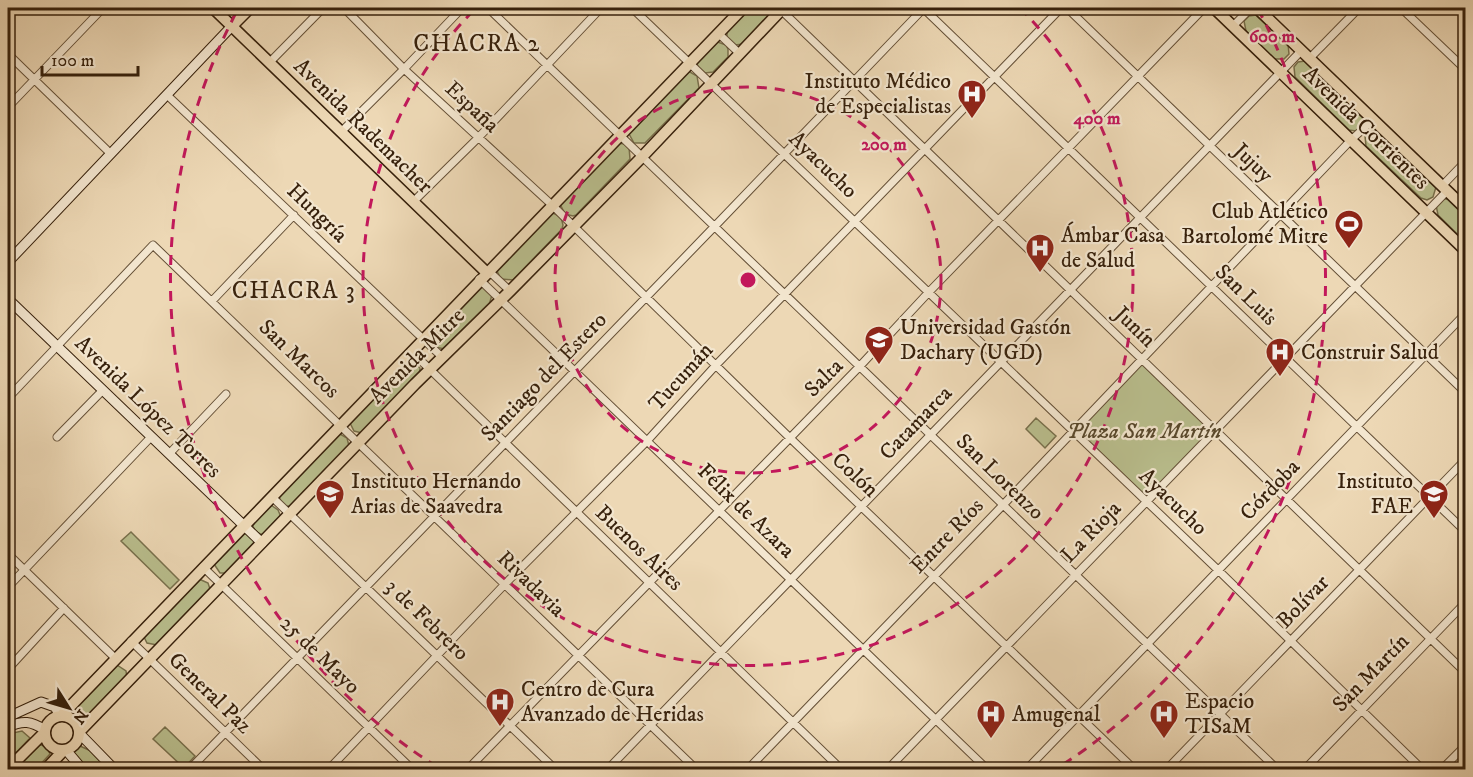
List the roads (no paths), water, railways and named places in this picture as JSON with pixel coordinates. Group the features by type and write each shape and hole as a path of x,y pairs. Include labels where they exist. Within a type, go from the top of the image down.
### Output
{"main road":[{"name":"Avenida Rademacher","path":"213,8 413,202 483,276"},
{"path":"8,262 250,8"},
{"name":"Avenida Mitre","path":"61,715 742,8"},
{"name":"Avenida Mitre","path":"80,733 358,442 641,158 781,8"},
{"name":"Avenida Corrientes","path":"1214,8 1466,251"},
{"name":"Avenida Corrientes","path":"1257,8 1466,209"},
{"name":"Avenida López Torres","path":"8,299 262,543"},
{"path":"8,717 41,702 55,706 61,715 75,722 80,733 115,770"},
{"path":"8,769 45,731 49,722 61,715"},
{"path":"8,727 21,721 37,725 45,731 50,746 65,750 83,770"},
{"path":"45,770 65,750 74,746 80,733"}],"street":[{"path":"8,15 14,8"},
{"path":"8,107 103,8"},
{"path":"270,63 323,8"},
{"name":"España","path":"344,8 404,69 552,206"},
{"path":"341,132 462,8"},
{"name":"San Lorenzo","path":"488,8 1278,770"},
{"path":"413,202 478,138 601,8"},
{"name":"Ayacucho","path":"632,8 1218,570 1423,770"},
{"name":"Junín","path":"781,8 924,150 1466,673"},
{"name":"San Luis","path":"923,8 1466,532"},
{"name":"Santiago del Estero","path":"189,770 923,8"},
{"name":"Tucumán","path":"328,770 505,584 647,441 717,364 1061,8"},
{"name":"Jujuy","path":"1067,8 1466,393"},
{"name":"Salta","path":"467,770 648,582 720,512 997,220 1204,8"},
{"path":"1233,26 1251,8"},
{"name":"Catamarca","path":"607,770 1281,72 1306,54 1359,8"},
{"path":"1401,8 1466,70"},
{"path":"718,33 739,53"},
{"path":"8,54 111,154"},
{"name":"Hungría","path":"167,94 442,357"},
{"name":"Entre Ríos","path":"747,770 1351,140 1373,120"},
{"name":"La Rioja","path":"887,770 1426,213 1466,161"},
{"name":"Colón","path":"552,206 1135,770"},
{"path":"212,301 294,215"},
{"name":"San Marcos","path":"57,346 153,245 341,424"},
{"path":"483,276 493,275 510,291"},
{"name":"Félix de Azara","path":"483,276 500,301 988,770"},
{"name":"Córdoba","path":"1026,770 1466,313"},
{"path":"8,398 57,346"},
{"name":"Buenos Aires","path":"411,351 842,770"},
{"path":"57,437 103,390"},
{"path":"169,454 226,394"},
{"name":"Rivadavia","path":"341,424 697,770"},
{"path":"8,587 152,437"},
{"name":"Bolívar","path":"1166,770 1466,459"},
{"name":"3 de Febrero","path":"272,497 556,770"},
{"path":"8,554 115,658"},
{"name":"25 de Mayo","path":"203,567 413,770"},
{"name":"San Martín","path":"1304,770 1466,602"},
{"path":"8,669 64,609"},
{"name":"General Paz","path":"131,642 264,770"},
{"path":"1442,770 1466,745"}],"place":[{"name":"Instituto Médico de Especialistas","path":"972,120"},
{"name":"Club Atlético Bartolomé Mitre","path":"1349,250"},
{"name":"Ámbar Casa de Salud","path":"1040,274"},
{"name":"Universidad Gastón Dachary (UGD)","path":"879,366"},
{"name":"Construir Salud","path":"1280,378"},
{"name":"Instituto Hernando Arias de Saavedra","path":"330,520"},
{"name":"Instituto FAE","path":"1434,520"},
{"name":"Centro de Cura Avanzado de Heridas","path":"500,728"},
{"name":"Amugenal","path":"991,740"},
{"name":"Espacio TISaM","path":"1164,740"}],"district":[{"name":"CHACRA 2","path":"477,44"},
{"name":"CHACRA 3","path":"294,291"}],"park label":[{"name":"Plaza San Martín","path":"1144,431"}]}
